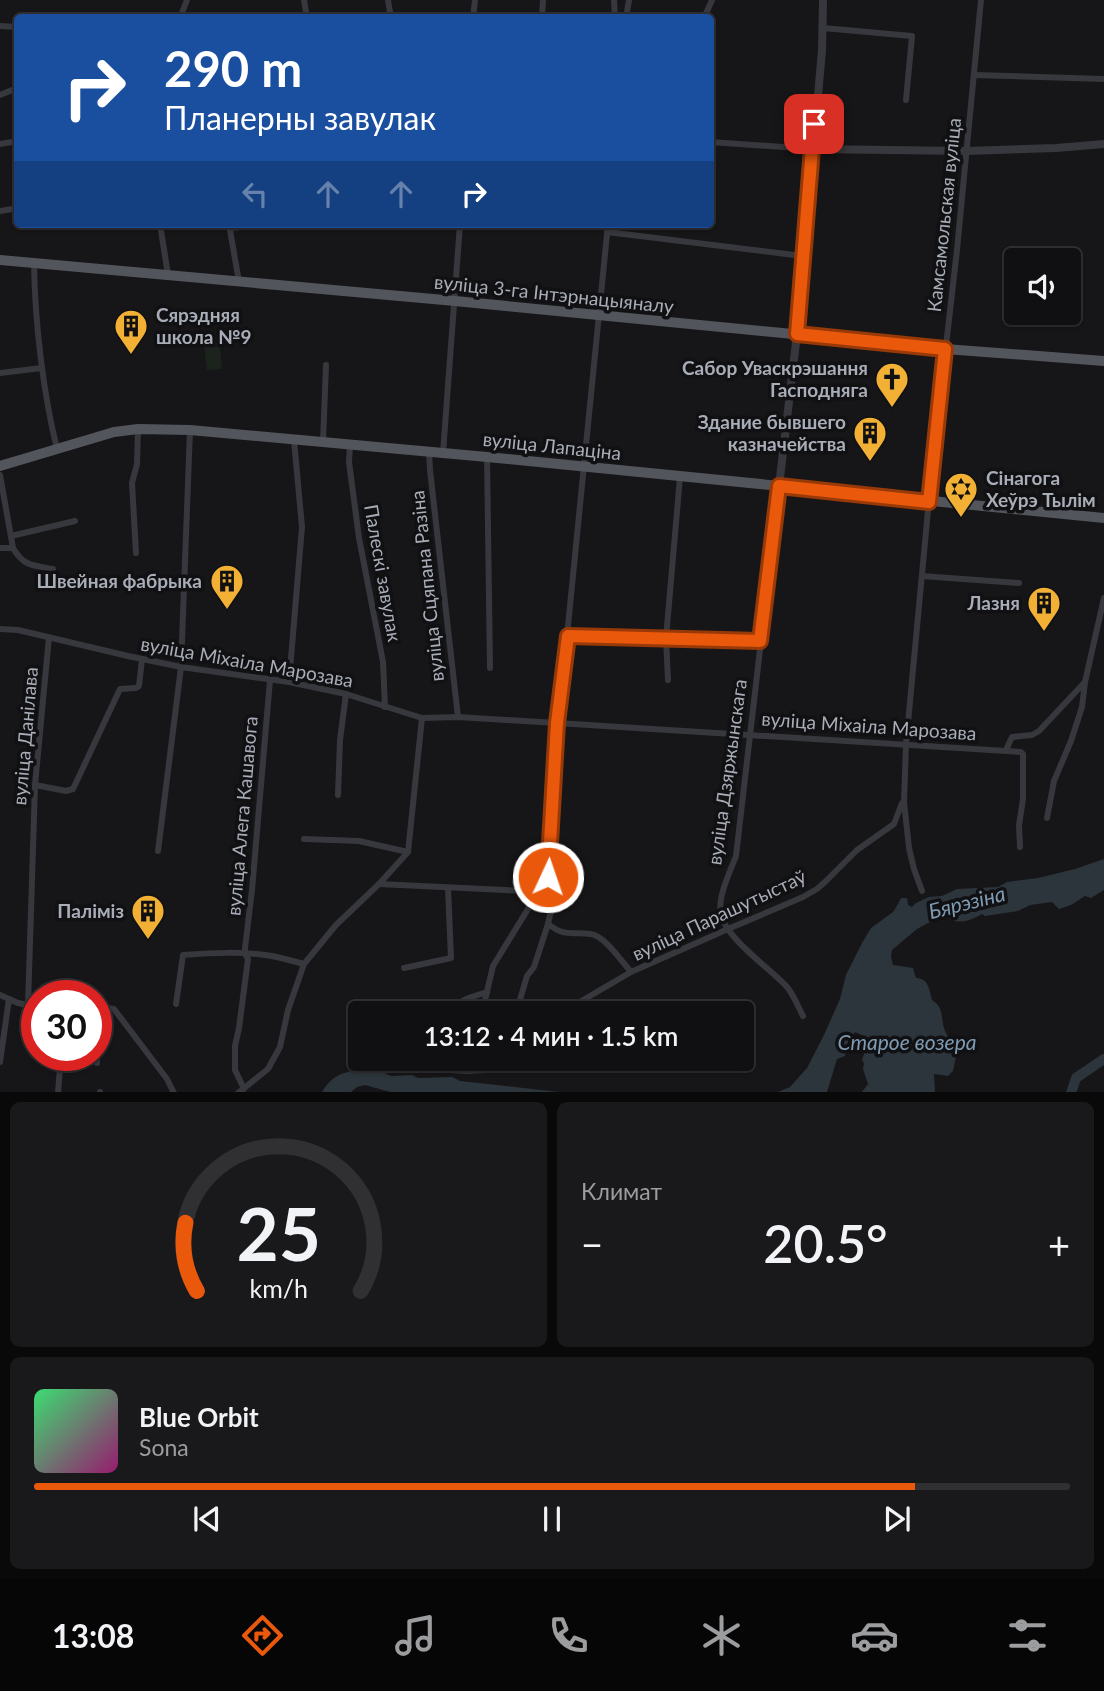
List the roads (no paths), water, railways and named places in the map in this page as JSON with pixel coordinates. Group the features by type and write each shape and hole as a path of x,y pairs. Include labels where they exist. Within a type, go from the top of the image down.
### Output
{"main road":[{"name":"вуліца 3-га Інтэрнацыяналу","path":"0,260 945,349 1104,361"},
{"name":"вуліца Лапаціна","path":"0,466 114,432 138,429 190,430 1104,518"}],"street":[{"name":"вуліца Дзяржынскага","path":"728,929 720,913 721,898 736,856 797,334 823,0"},
{"name":"Камсамольская вуліца","path":"922,891 909,848 904,802 906,744 981,0"},
{"path":"822,28 912,36 906,100"},
{"path":"974,75 1104,79"},
{"path":"714,142 812,149 966,150 1104,144"},
{"path":"161,228 168,275"},
{"path":"229,228 239,282"},
{"path":"443,453 460,228"},
{"path":"485,1001 494,966 536,896 544,892 548,877 557,723 568,636 607,228 803,256"},
{"path":"34,264 42,368 57,449"},
{"path":"323,442 326,365"},
{"path":"0,373 42,368"},
{"path":"136,553 132,482 137,464 138,429"},
{"path":"159,851 181,667 190,430"},
{"path":"289,682 302,527 294,440"},
{"name":"Палескі завулак","path":"350,445 349,462 359,538 383,662 385,707"},
{"name":"вуліца Сцяпана Разіна","path":"429,452 458,717"},
{"path":"488,457 489,668"},
{"path":"0,475 13,548 26,563 53,569"},
{"path":"668,680 666,638 680,477"},
{"path":"11,536 75,521"},
{"path":"0,548 13,548"},
{"path":"922,576 1019,583"},
{"path":"1047,818 1054,781 1072,741 1082,707 1085,682 1102,621 1104,598"},
{"name":"вуліца Міхаіла Марозава","path":"0,629 181,667 289,682 346,694 422,718 458,717 1006,750"},
{"path":"568,636 760,641"},
{"name":"вуліца Данілава","path":"29,980 35,785 50,638"},
{"path":"35,785 66,791 74,789 120,689 139,686 142,659"},
{"name":"вуліца Алега Кашавога","path":"241,1091 235,1070 235,1046 248,958 245,954 270,680"},
{"path":"1020,847 1023,754 1006,750 1013,737 1032,735 1039,731 1085,682"},
{"path":"338,795 340,740 346,694"},
{"path":"241,1091 268,1069 279,1047 304,964 336,925 408,852 422,718"},
{"name":"вуліца Парашутыстаў","path":"581,1001 631,972 803,897 826,881 857,850 894,824 904,802"},
{"path":"304,839 359,841 408,852"},
{"path":"379,884 544,892 551,895 548,924 520,1001"},
{"path":"404,968 451,958 448,888"},
{"path":"548,924 557,931 594,934 611,948 631,972"},
{"path":"728,929 789,989 803,1016"},
{"path":"176,1004 183,955 213,953 272,956 304,964"},
{"path":"462,1001 487,992"},
{"path":"0,995 21,1003"},
{"path":"0,1062 9,999"},
{"path":"112,1009 167,1079 174,1092"},
{"path":"58,1092 60,1071"}],"water":[{"path":"1104,859 1104,890 1091,898 1085,896 1059,909 1052,902 1030,905 1018,911 985,916 982,914 964,921 947,917 917,929 892,950 893,965 913,968 916,978 926,982 932,1000 941,1010 945,1031 957,1051 953,1071 948,1076 934,1074 935,1092 862,1092 868,1084 862,1059 862,1047 866,1037 855,1032 847,1044 845,1056 837,1059 827,1092 778,1092 790,1087 807,1068 840,999 846,975 862,943 871,928 893,912 901,898 907,898 908,905 912,907 929,897 942,896 957,889 998,887 1007,882 1038,878"},
{"path":"380,1071 391,1076 452,1077 460,1081 559,1092 390,1092 365,1085 351,1092 322,1092 333,1079 345,1073"}],"waterway":[{"path":"1071,1092 1076,1078 1104,1059"}],"place":[{"name":"Сярэдняя школа №9","path":"131,356"},
{"name":"Сабор Уваскрэшання Гасподняга","path":"892,409"},
{"name":"Здание бывшего казначейства","path":"870,463"},
{"name":"Сінагога Хеўрэ Тылім","path":"961,519"},
{"name":"Швейная фабрыка","path":"227,611"},
{"name":"Лазня","path":"1044,633"},
{"name":"Паліміз","path":"148,941"}],"water label":[{"name":"Бярэзіна","path":"967,903"},
{"name":"Старое возера","path":"907,1043"}]}
